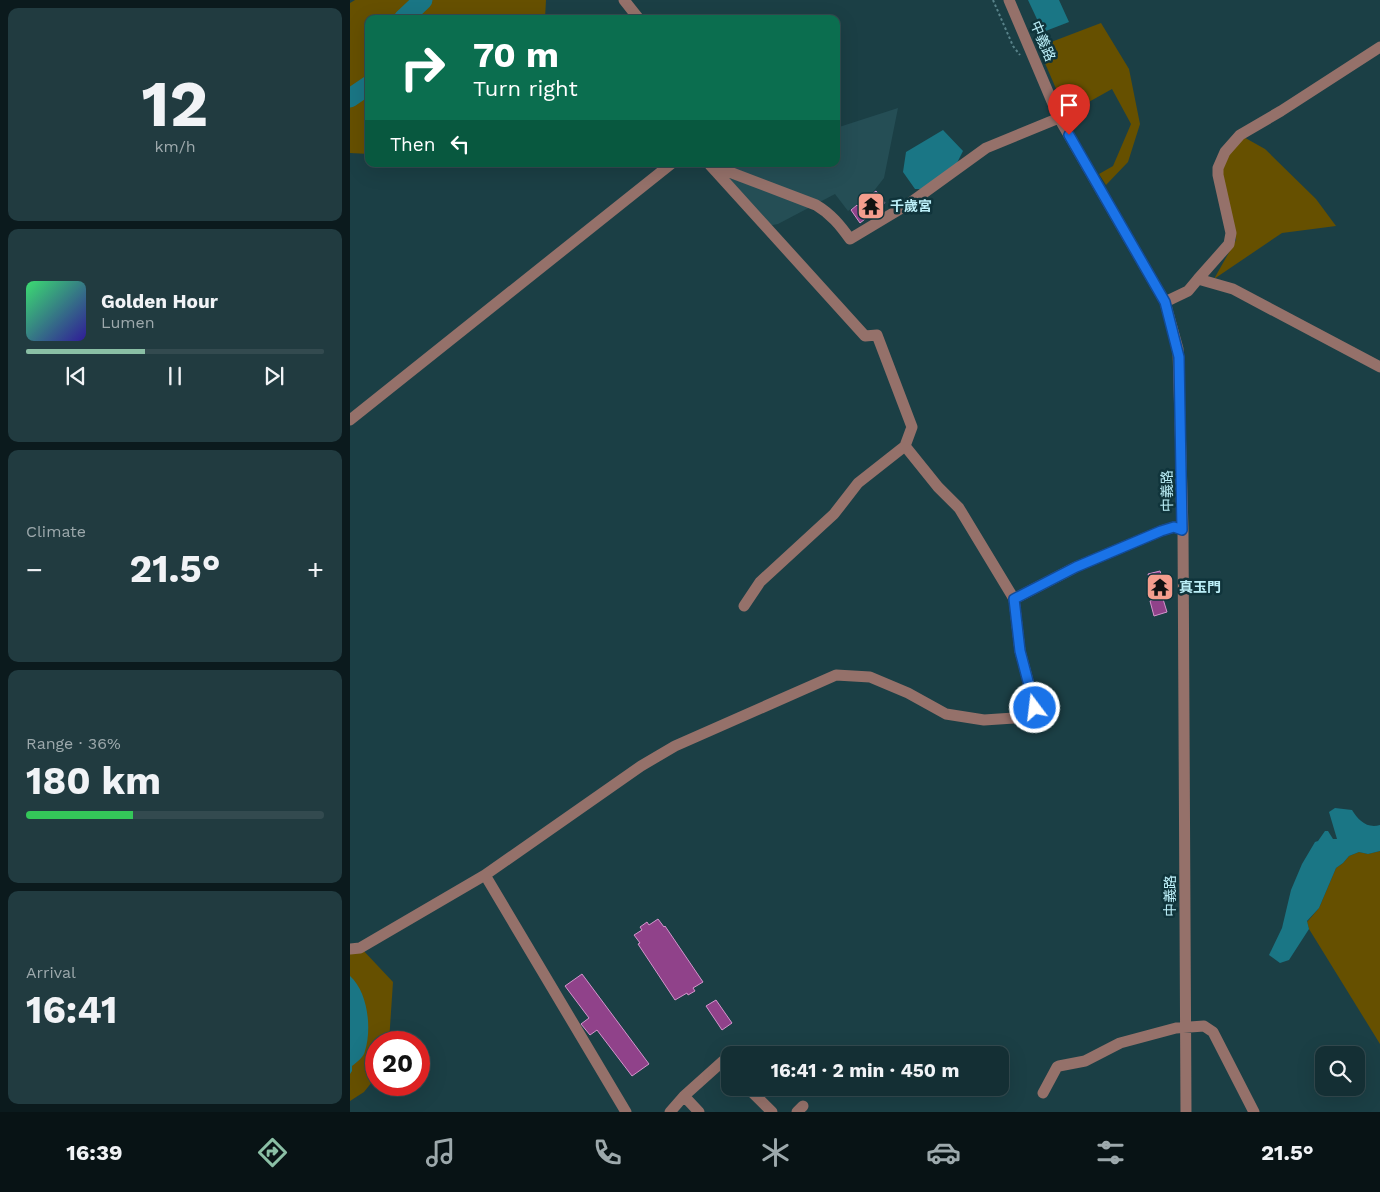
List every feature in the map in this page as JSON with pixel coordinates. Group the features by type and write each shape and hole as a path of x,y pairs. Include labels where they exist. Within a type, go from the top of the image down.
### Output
{"street":[{"path":"624,0 636,15"},
{"name":"中義路","path":"1009,0 1059,118 1165,302 1179,357 1186,1112"},
{"path":"1165,302 1188,291 1230,240 1231,233 1218,175 1218,168 1225,152 1240,135 1380,47"},
{"path":"717,167 816,205 837,220 850,238 910,203 986,148 1059,118"},
{"path":"350,420 667,167"},
{"path":"712,167 865,336 877,335 912,427 905,446 858,482 834,514 760,582 744,606"},
{"path":"1198,279 1233,289 1380,366"},
{"path":"350,949 360,948 484,875 641,766 674,746 836,675 870,677 908,693 946,714 984,720 1014,718 1030,714 1035,708 1020,651 1014,599 959,508 938,487 905,446"},
{"path":"1014,599 1076,567 1161,531 1174,527 1182,530"},
{"path":"484,875 626,1112"},
{"path":"1043,1093 1059,1066 1085,1061 1120,1042 1186,1027 1204,1026 1213,1032 1254,1112"},
{"path":"670,1112 684,1096 721,1063"},
{"path":"684,1096 698,1112"},
{"path":"756,1096 772,1112"}],"shaded area":[{"path":"355,0 546,0 545,15 365,15 365,154 350,153 350,3"},
{"path":"1101,23 1129,69 1140,124 1128,162 1106,185 1099,174 1113,166 1131,124 1112,89 1078,108 1068,86 1057,91 1038,47"},
{"path":"898,108 884,178 873,192 848,211 835,194 778,224 763,227 720,168 840,167 840,127"},
{"path":"1240,135 1265,149 1316,199 1336,226 1282,233 1214,279 1236,240 1233,219 1217,165"},
{"path":"1380,851 1380,1044 1309,929 1307,922 1319,908 1336,868 1349,856 1359,852 1368,854"},
{"path":"361,948 393,982 390,1031 365,1031 365,1091 350,1101 350,949"}],"water":[{"path":"1028,0 1059,0 1069,22 1043,32"},
{"path":"943,130 963,151 953,171 930,189 915,189 903,172 906,152"},
{"path":"1335,808 1352,810 1367,825 1380,825 1380,851 1368,854 1359,852 1349,856 1336,868 1319,908 1307,921 1309,929 1289,960 1280,963 1269,955 1282,928 1291,890 1302,864 1315,842 1318,841 1325,831 1328,831 1333,839 1337,839 1329,812"},
{"path":"350,976 361,991 365,1001 368,1031 365,1031 364,1053 352,1066 350,1074"}],"building":[{"name":"千歲宮","path":"876,191 885,203 860,223 851,210 857,205 859,207 866,202 864,200"},
{"name":"真玉門","path":"1160,571 1162,577 1166,576 1172,597 1163,599 1167,612 1154,616 1150,601 1155,599 1148,574"},
{"path":"658,919 665,926 703,982 693,988 695,991 675,1000 634,935 642,930 640,927 647,922 649,925"},
{"path":"582,974 649,1064 632,1076 597,1030 590,1035 581,1024 589,1018 565,986"},
{"path":"716,1000 732,1023 722,1030 706,1006"}],"waterway":[{"path":"407,15 423,0"},
{"path":"350,98 365,88"}],"place":[{"name":"千歲宮","path":"871,206"},
{"name":"真玉門","path":"1160,587"}],"route":[{"path":"1035,708 1020,651 1014,599 1076,567 1161,531 1174,527 1182,530 1179,357 1165,302 1069,135"}]}
